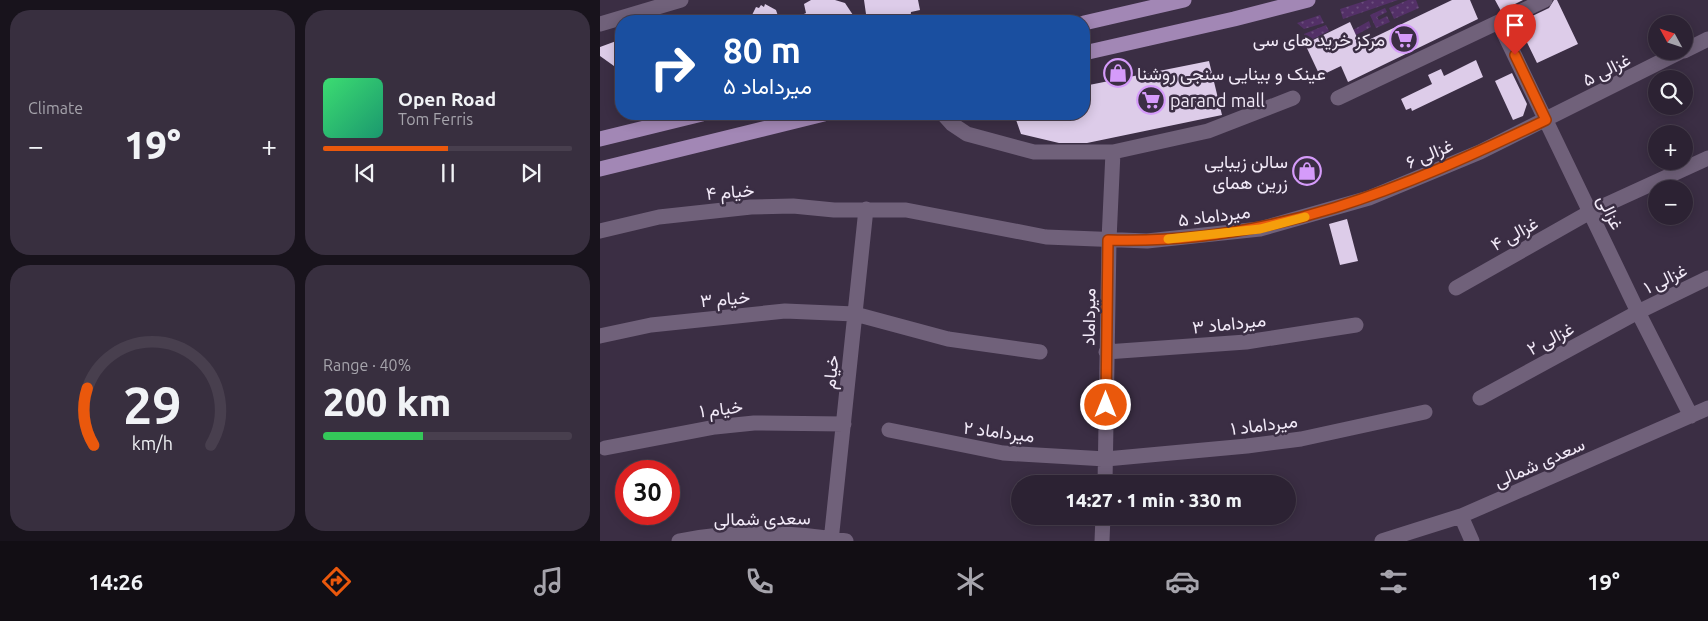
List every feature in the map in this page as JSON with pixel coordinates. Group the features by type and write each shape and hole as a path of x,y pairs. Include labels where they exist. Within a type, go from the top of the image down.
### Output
{"main road":[{"path":"1090,22 1184,0"},
{"path":"1090,51 1234,19 1308,0"},
{"path":"600,139 678,120"},
{"path":"600,169 800,120"}],"street":[{"path":"630,15 681,0"},
{"path":"1338,98 1545,0"},
{"path":"600,24 615,20"},
{"name":"غزالی","path":"1499,23 1638,312 1691,416"},
{"name":"غزالی ۵","path":"1693,46 1708,38"},
{"name":"غزالی ۵","path":"1546,120 1665,60"},
{"path":"948,120 967,134 1034,152 1113,152 1182,131 1208,131 1293,98"},
{"path":"960,120 967,134"},
{"name":"غزالی ۶","path":"1323,212 1368,198 1418,178 1546,120"},
{"name":"میرداماد","path":"1105,475 1108,240 1113,152"},
{"name":"غزالی ۴","path":"1456,288 1590,212 1708,158"},
{"name":"خیام ۴","path":"600,231 659,217 751,207 906,210 1046,237 1108,240"},
{"name":"خیام","path":"836,540 844,424 866,210"},
{"name":"میرداماد ۵","path":"1108,240 1147,241 1260,229 1323,212"},
{"name":"غزالی ۱","path":"1638,312 1708,278"},
{"name":"خیام ۳","path":"600,336 651,325 785,311 855,314 948,339 1040,352"},
{"name":"غزالی ۲","path":"1480,398 1638,312"},
{"name":"میرداماد ۳","path":"1106,352 1246,342 1356,325"},
{"name":"سعدی شمالی","path":"1382,541 1461,516 1708,408"},
{"name":"میرداماد ۱","path":"1106,459 1301,439 1425,412"},
{"name":"خیام ۱","path":"605,448 716,427 754,423 844,424"},
{"name":"میرداماد ۲","path":"888,430 1003,453 1106,459"},
{"path":"1461,516 1472,541"},
{"path":"1102,541 1103,525"},
{"name":"سعدی شمالی","path":"679,541 763,533 836,540"}],"shaded area":[{"path":"1368,0 1398,0 1343,19 1340,9"},
{"path":"1408,0 1416,0 1419,8 1394,19 1389,8"},
{"path":"1385,8 1387,12 1377,17 1379,20 1387,16 1390,22 1376,28 1370,15"},
{"path":"1320,15 1324,23 1304,29 1297,23"},
{"path":"1369,21 1371,27 1356,35 1353,30"},
{"path":"1326,25 1329,31 1307,42 1304,34"}],"building":[{"path":"811,0 835,0 845,3 853,15 802,15 806,13 804,4"},
{"path":"864,0 918,0 920,10 911,12 911,15 866,15"},
{"name":"مرکز خرید های سی","path":"1452,0 1470,0 1478,19 1348,82 1341,66 1320,76 1305,44 1350,22 1360,44"},
{"path":"1495,0 1523,0 1501,11"},
{"path":"1554,0 1557,0 1578,44 1537,63 1522,32 1526,19 1549,8"},
{"path":"765,4 776,10 778,15 752,15 756,7 759,8 761,5 764,7"},
{"path":"615,41 615,67 600,56 600,47"},
{"path":"1476,60 1483,77 1412,111 1411,108 1406,110 1401,99 1432,84 1428,75 1441,69 1444,76"},
{"name":"parand mall","path":"1209,61 1222,115 1087,143 1059,143 1021,134 1016,120 1090,120 1090,85"},
{"path":"1512,73 1527,104 1523,116 1513,120 1495,81"},
{"path":"1347,219 1358,261 1340,265 1329,224"}],"slow traffic":[{"path":"1168,239 1260,229 1305,217"}],"place":[{"name":"مرکز خرید های سی","path":"1404,39"},
{"name":"عینک و بینایی سنجی روشنا","path":"1118,73"},
{"name":"parand mall","path":"1151,100"},
{"name":"سالن زیبایی زرین همای","path":"1307,171"}],"route":[{"path":"1106,405 1108,240 1147,241 1260,229 1368,198 1480,152 1546,120 1515,55"}]}
